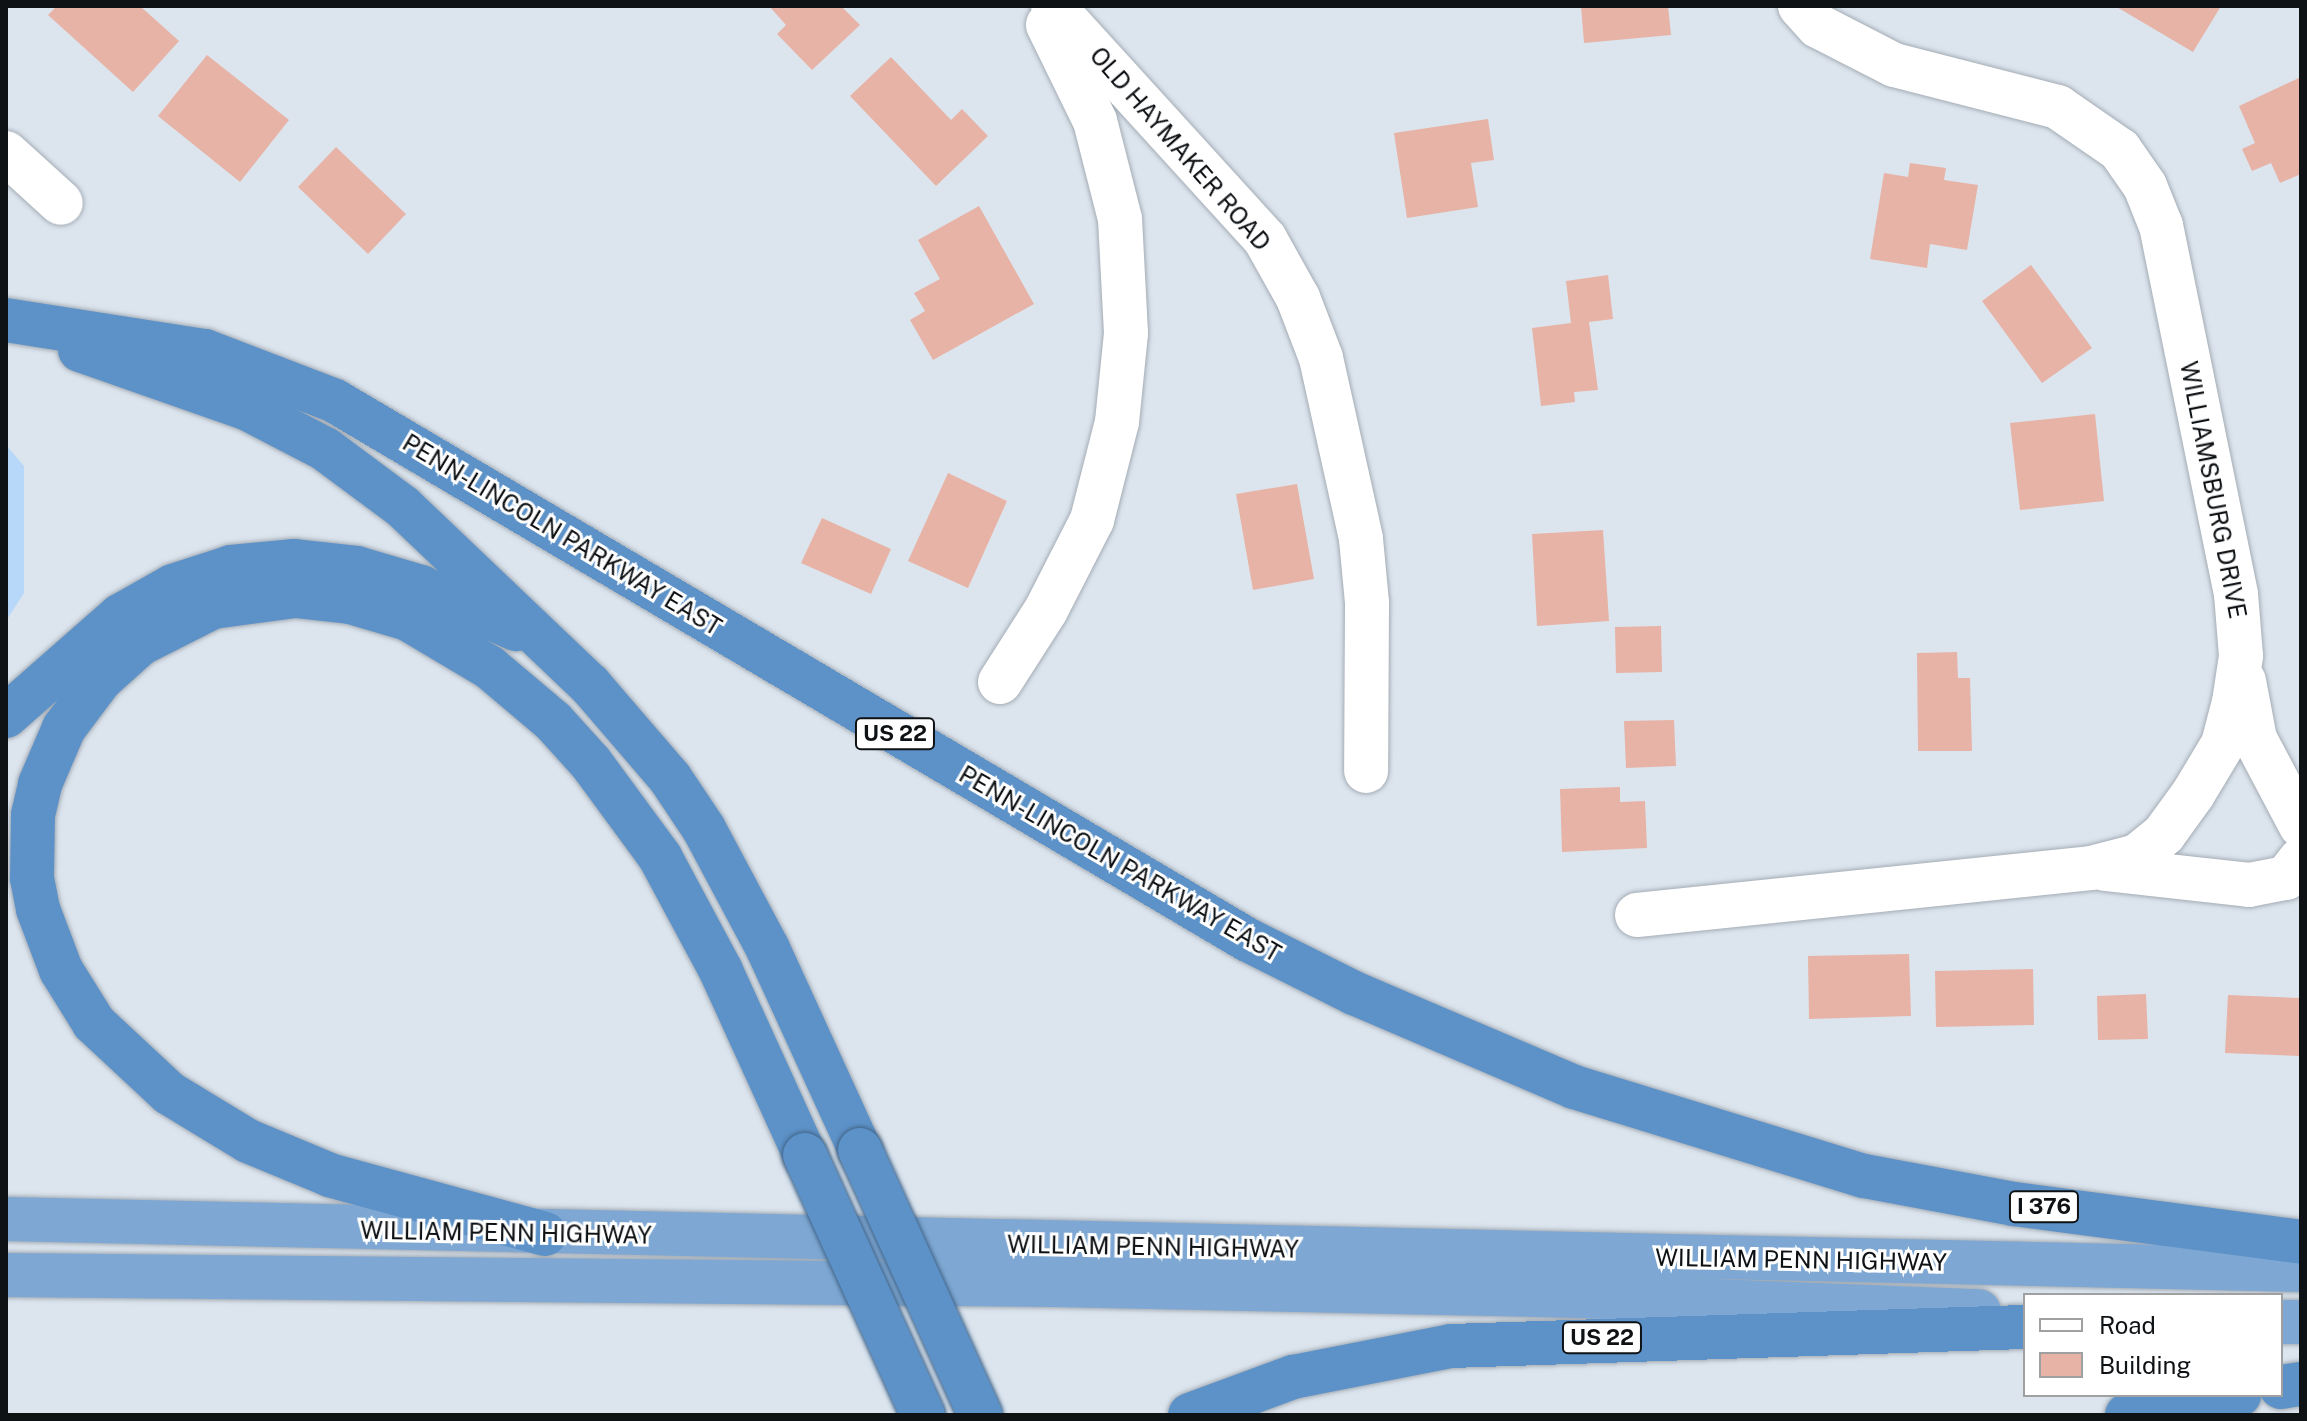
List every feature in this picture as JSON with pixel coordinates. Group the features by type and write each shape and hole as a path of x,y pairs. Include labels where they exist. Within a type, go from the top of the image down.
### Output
{"highway":[{"name":"PENN-LINCOLN PARKWAY EAST","path":"6,320 205,351 335,401 1248,940 1354,993 1574,1087 1789,1156 1940,1192 2301,1242"},
{"path":"6,327 193,388 325,449 403,507 631,730 704,829 768,949 980,1415"},
{"path":"6,716 120,616 173,586 247,565 295,561 389,576 544,642"},
{"path":"545,1234 330,1175 248,1141 169,1093 94,1023 61,970 38,909 32,878 33,815 40,784 64,728 100,680 140,644 213,607 295,596 350,602 408,619 489,667 543,712 591,763 660,857 721,971 923,1415"},
{"name":"WILLIAM PENN HIGHWAY","path":"6,1219 545,1234 2301,1270"},
{"name":"WILLIAM PENN HIGHWAY","path":"6,1275 1054,1285 1582,1296 2023,1312"},
{"name":"US 22","path":"1190,1415 1293,1377 1451,1346 2023,1327"},
{"path":"2127,1415 2228,1397"}],"street":[{"name":"OLD HAYMAKER ROAD","path":"1000,682 1046,610 1092,520 1117,422 1126,333 1120,219 1109,176 1083,93 1065,52 1036,6"},
{"name":"OLD HAYMAKER ROAD","path":"1053,6 1265,239 1298,298 1321,358 1361,539 1367,603 1366,771"},
{"name":"WILLIAMSBURG DRIVE","path":"1637,915 2091,868 2137,856 2164,834 2223,744 2241,656 2236,594 2161,226 2129,162 2090,126 2058,107 1894,65 1818,26 1800,6"},
{"path":"1109,176 1112,146 1127,131 1167,131"},
{"path":"6,153 61,203"},
{"path":"2241,656 2255,739 2301,826"},
{"path":"2091,868 2249,885 2286,878 2301,859"}],"shaded area":[{"path":"6,445 24,466 24,593 6,621"}],"building":[{"path":"57,6 140,6 179,41 133,92 48,15"},
{"path":"769,6 841,6 860,25 812,70 777,34 786,25"},
{"path":"1581,6 1668,6 1671,35 1584,43"},
{"path":"2115,6 2221,6 2193,52"},
{"path":"207,55 289,120 240,182 158,116"},
{"path":"891,57 951,120 962,109 988,136 936,186 850,96"},
{"path":"2301,77 2301,174 2280,183 2271,163 2252,171 2242,149 2255,143 2239,106"},
{"path":"1488,119 1494,160 1471,163 1478,207 1407,218 1394,133"},
{"path":"336,147 406,214 368,254 298,187"},
{"path":"1910,163 1946,168 1944,180 1978,185 1967,250 1930,244 1927,268 1870,259 1884,173 1908,177"},
{"path":"979,206 1034,304 933,360 910,320 925,311 914,293 940,279 918,240"},
{"path":"2031,265 2092,348 2042,383 1982,301"},
{"path":"1608,275 1613,319 1589,322 1598,390 1574,392 1575,402 1541,406 1532,328 1571,323 1566,281"},
{"path":"2095,414 2104,501 2020,510 2010,423"},
{"path":"948,473 1007,501 968,588 908,561"},
{"path":"1297,484 1314,579 1253,590 1236,494"},
{"path":"822,518 891,549 871,594 801,563"},
{"path":"1603,530 1609,621 1537,626 1532,534"},
{"path":"1661,626 1662,672 1616,673 1615,627"},
{"path":"1957,652 1958,678 1970,678 1972,751 1918,751 1917,653"},
{"path":"1674,720 1676,766 1626,768 1624,721"},
{"path":"1620,787 1620,802 1645,801 1647,848 1562,852 1560,789"},
{"path":"1909,954 1911,1016 1809,1019 1808,956"},
{"path":"2033,969 2034,1025 1936,1027 1935,971"},
{"path":"2146,994 2148,1039 2098,1040 2097,996"},
{"path":"2228,995 2301,998 2301,1056 2225,1053"}]}
